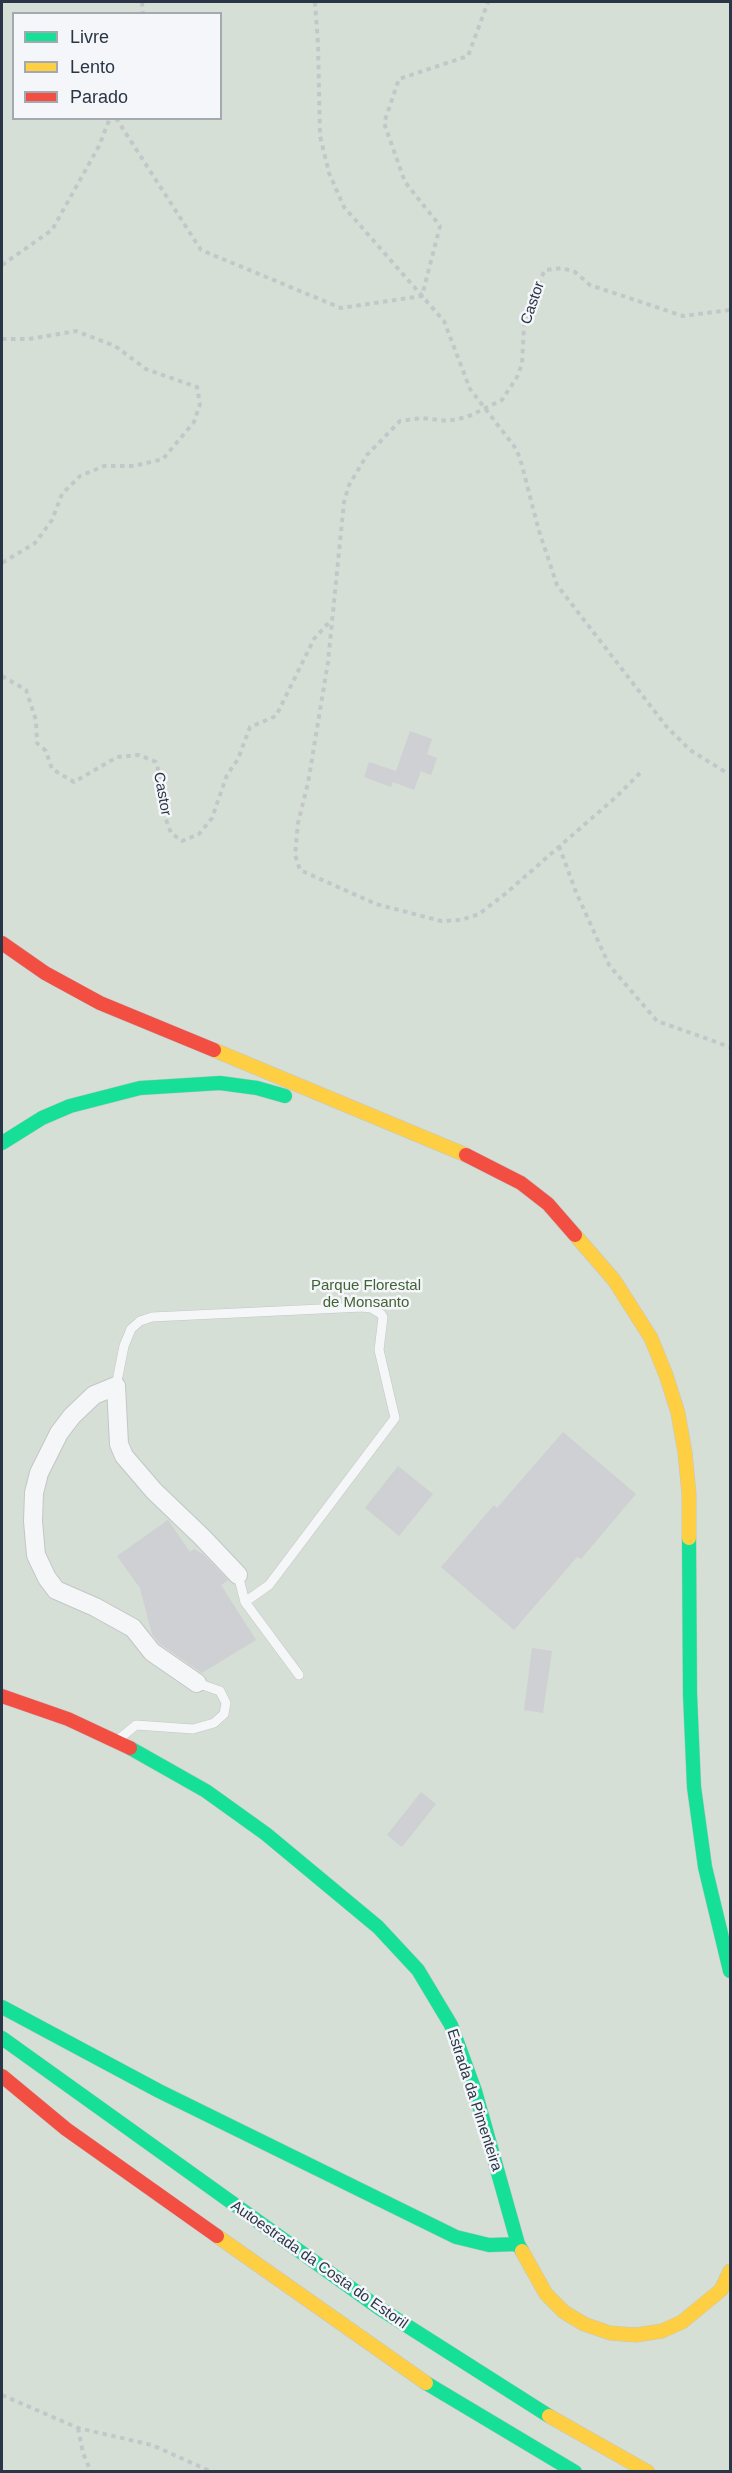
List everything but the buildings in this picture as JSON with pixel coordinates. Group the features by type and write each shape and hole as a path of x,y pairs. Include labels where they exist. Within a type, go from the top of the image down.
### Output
{"main road":[{"path":"2,942 45,973 100,1003 346,1104 493,1168 521,1183 548,1204 615,1280 651,1338 678,1413 686,1453 689,1494 690,1694 694,1786 705,1867 730,1971"},
{"path":"2,1143 42,1118 102,1096 140,1088 180,1084 220,1083 257,1088 349,1116 428,1150 510,1190 569,1230"},
{"name":"Estrada da Pimenteira","path":"2,1696 68,1719 117,1741 206,1791 266,1834 378,1927 418,1970 451,2025 474,2091 519,2244 531,2269 554,2303 584,2324 610,2333 650,2334 682,2322 721,2290 730,2271"},
{"path":"2,2007 159,2091 456,2236 489,2245 519,2244"},
{"name":"Autoestrada da Costa do Estoril","path":"2,2038 379,2308 518,2398 648,2472"},
{"path":"2,2076 66,2128 266,2272 439,2391 575,2472"},
{"path":"2,2089 66,2128"}],"street":[{"path":"197,1683 152,1652 133,1628 95,1607 56,1590 47,1578 36,1555 34,1503 39,1473 59,1433 72,1416 94,1395 116,1386 119,1444 124,1456 154,1491 238,1575"}],"lane":[{"path":"116,1386 124,1346 131,1329 140,1320 152,1317 362,1307 371,1308 383,1317 379,1350 395,1418 269,1585 244,1602"},
{"path":"238,1575 244,1602 299,1675"},
{"path":"117,1741 136,1725 193,1729 214,1723 224,1714 226,1703 220,1691 197,1683"}],"path":[{"path":"315,2 320,136 329,172 344,207 444,321 470,389 514,446 520,458 539,531 557,585 666,726 690,750 727,774"},
{"path":"422,296 440,226 405,182 384,123 399,79 468,56 488,2"},
{"path":"2,265 52,230 99,146 109,120"},
{"path":"117,120 201,250 341,308 422,296"},
{"name":"Castor","path":"484,410 502,400 517,377 522,364 522,341 531,299 545,270 562,268 574,272 590,285 682,316 730,310"},
{"path":"2,339 29,339 76,331 115,346 146,369 197,387 200,404 194,422 163,459 134,466 104,466 80,476 63,494 52,520 35,543 2,563"},
{"path":"484,410 448,421 422,418 400,421 368,455 349,485 344,502 328,662 308,783 298,823 295,855 300,870 376,904 441,921 461,920 479,914 616,797 640,773"},
{"name":"Castor","path":"2,676 26,690 36,720 37,743 46,751 52,769 74,782 117,757 139,755 156,762 162,784 165,817 171,833 182,841 199,834 212,818 227,776 238,759 250,727 276,716 314,639 332,618"},
{"path":"559,846 576,892 609,964 657,1021 730,1047"},
{"path":"2,2395 78,2428 152,2445 212,2472"},
{"path":"78,2428 83,2453 92,2472"}],"green space":[{"name":"Parque Florestal de Monsanto","path":"2,2 730,2 730,2471 2,2472"}],"traffic: fast":[{"path":"2,1143 42,1118 70,1106 140,1088 220,1083 257,1088 285,1096"},
{"path":"689,1538 690,1694 694,1787 705,1867 730,1971"},
{"path":"130,1748 206,1791 266,1834 378,1927 418,1970 451,2025 475,2091 518,2244 522,2251"},
{"path":"2,2007 159,2091 456,2237 489,2245 518,2244"},
{"path":"2,2038 379,2308 549,2416"},
{"path":"426,2383 575,2472"}],"traffic: slow":[{"path":"214,1050 466,1155"},
{"path":"575,1235 614,1280 651,1338 666,1375 678,1413 685,1453 689,1494 689,1538"},
{"path":"217,2236 426,2383"},
{"path":"522,2251 546,2294 564,2312 584,2324 610,2333 636,2335 662,2331 682,2322 721,2290 730,2271"},
{"path":"549,2416 648,2472"}],"traffic: jam":[{"path":"2,943 45,973 100,1003 214,1050"},
{"path":"466,1155 521,1183 548,1204 575,1235"},
{"path":"2,1696 68,1719 130,1748"},
{"path":"2,2076 66,2129 217,2236"}]}
